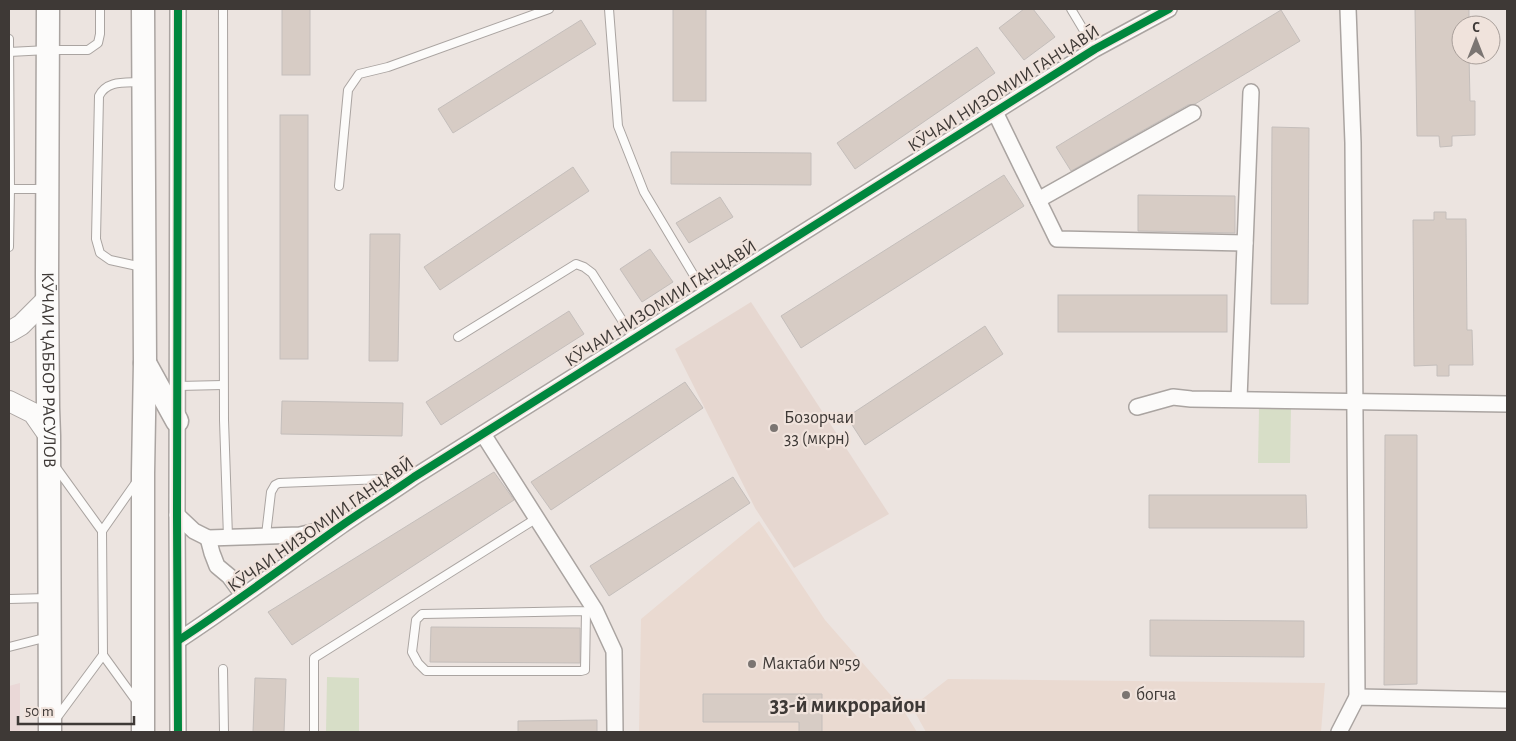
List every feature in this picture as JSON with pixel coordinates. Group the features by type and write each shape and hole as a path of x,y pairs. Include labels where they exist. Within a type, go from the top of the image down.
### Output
{"main road":[{"name":"КӮЧАИ ҶАББОР РАСУЛОВ","path":"48,9 47,299 50,729"},
{"path":"143,9 145,362 143,722"},
{"path":"9,332 21,325 47,299"},
{"path":"145,362 177,421"},
{"path":"9,401 33,413 49,447"}],"street":[{"path":"178,9 178,732"},
{"name":"КӮЧАИ НИЗОМИИ ГАНҶАВӢ","path":"179,640 414,477 1095,49 1169,9"},
{"path":"1339,732 1357,697 1353,143 1348,9"},
{"path":"1239,399 1251,92"},
{"path":"995,112 1057,239 1245,243"},
{"path":"1038,200 1193,112"},
{"path":"1137,407 1173,397 1507,404"},
{"path":"483,434 537,518 614,651 616,732"},
{"path":"177,515 194,531 208,538 300,535 343,525"},
{"name":"КӮЧАИ НИЗОМИИ ГАНҶАВӢ","path":"208,538 217,566 229,576 243,595"},
{"path":"1357,697 1507,700"}],"lane":[{"path":"9,52 88,50 98,43 100,9"},
{"path":"223,9 223,385 228,537"},
{"path":"339,186 348,90 359,74 388,68 549,9"},
{"path":"609,9 618,126 644,192 704,294"},
{"path":"1071,9 1095,49"},
{"path":"9,39 9,247"},
{"path":"143,82 110,84 102,89 98,96 96,239 100,253 110,260 144,267"},
{"path":"10,189 47,189"},
{"path":"458,337 576,264 592,272 634,339"},
{"path":"178,386 223,385"},
{"path":"49,447 102,532 102,655 143,722"},
{"path":"102,532 143,473"},
{"path":"266,535 271,492 279,482 414,477"},
{"path":"314,732 314,658 537,518"},
{"path":"9,599 50,598"},
{"path":"590,610 585,670 581,671 426,671 418,663 412,652 416,620 422,614 590,610"},
{"path":"9,647 50,637"},
{"path":"50,729 102,655"},
{"path":"222,669 224,732"}],"shaded area":[{"name":"Бозорчаи 33 (мкрн)","path":"751,302 889,514 794,568 755,508 675,349"},
{"name":"Мактаби №59","path":"759,521 825,620 902,708 917,732 639,732 641,619"},
{"name":"богча","path":"948,679 1325,683 1321,732 926,732 912,707"},
{"path":"20,683 20,732 9,732 9,686"}],"green space":[{"path":"1259,409 1291,409 1290,463 1258,463"},
{"path":"327,677 359,678 359,732 326,732"}],"building":[{"path":"282,9 310,9 310,75 282,75"},
{"path":"673,9 706,9 706,101 673,101"},
{"path":"1024,9 1033,9 1055,37 1024,60 999,28"},
{"path":"1415,9 1469,9 1469,15 1451,15 1451,65 1469,65 1470,101 1475,101 1475,135 1452,136 1452,146 1440,147 1439,136 1417,136"},
{"path":"1281,10 1300,41 1195,104 1188,105 1071,171 1056,147"},
{"path":"581,20 596,44 453,133 438,109"},
{"path":"977,47 995,73 855,169 837,143"},
{"path":"280,115 308,115 308,359 280,359"},
{"path":"1272,127 1309,128 1308,304 1271,304"},
{"path":"671,152 811,153 811,185 671,184"},
{"path":"573,167 589,191 440,290 424,267"},
{"path":"1004,175 1024,206 801,348 781,316"},
{"path":"1138,195 1235,196 1235,233 1138,231"},
{"path":"720,197 733,217 689,243 676,223"},
{"path":"1434,212 1446,212 1446,219 1466,219 1467,330 1472,330 1473,365 1449,365 1449,376 1437,376 1437,365 1414,366 1413,220 1434,220"},
{"path":"370,234 400,234 398,361 369,361"},
{"path":"650,249 673,282 642,302 620,269"},
{"path":"1058,295 1227,295 1227,332 1058,332"},
{"path":"569,311 584,334 441,425 426,402"},
{"path":"985,326 1003,354 865,445 847,417"},
{"path":"685,382 703,408 551,510 531,482"},
{"path":"282,401 403,403 402,436 281,434"},
{"path":"1385,435 1417,435 1417,684 1384,685"},
{"path":"494,472 514,500 292,645 268,612"},
{"path":"733,477 750,503 609,596 590,566"},
{"path":"1149,495 1306,495 1307,528 1149,528"},
{"path":"1150,620 1304,621 1304,657 1150,656"},
{"path":"431,627 580,628 580,663 430,662"},
{"path":"255,678 286,679 284,732 253,732"},
{"path":"703,694 822,694 822,732 799,732 799,722 703,722"},
{"path":"597,720 597,732 518,732 518,721"}],"cycle path":[{"path":"178,9 178,732"},
{"path":"179,640 414,477 1095,49 1169,9"}],"place":[{"name":"Бозорчаи 33 (мкрн)","path":"774,428"},
{"name":"Мактаби №59","path":"752,664"},
{"name":"богча","path":"1126,695"}],"district":[{"name":"33-й микрорайон","path":"848,705"}]}
